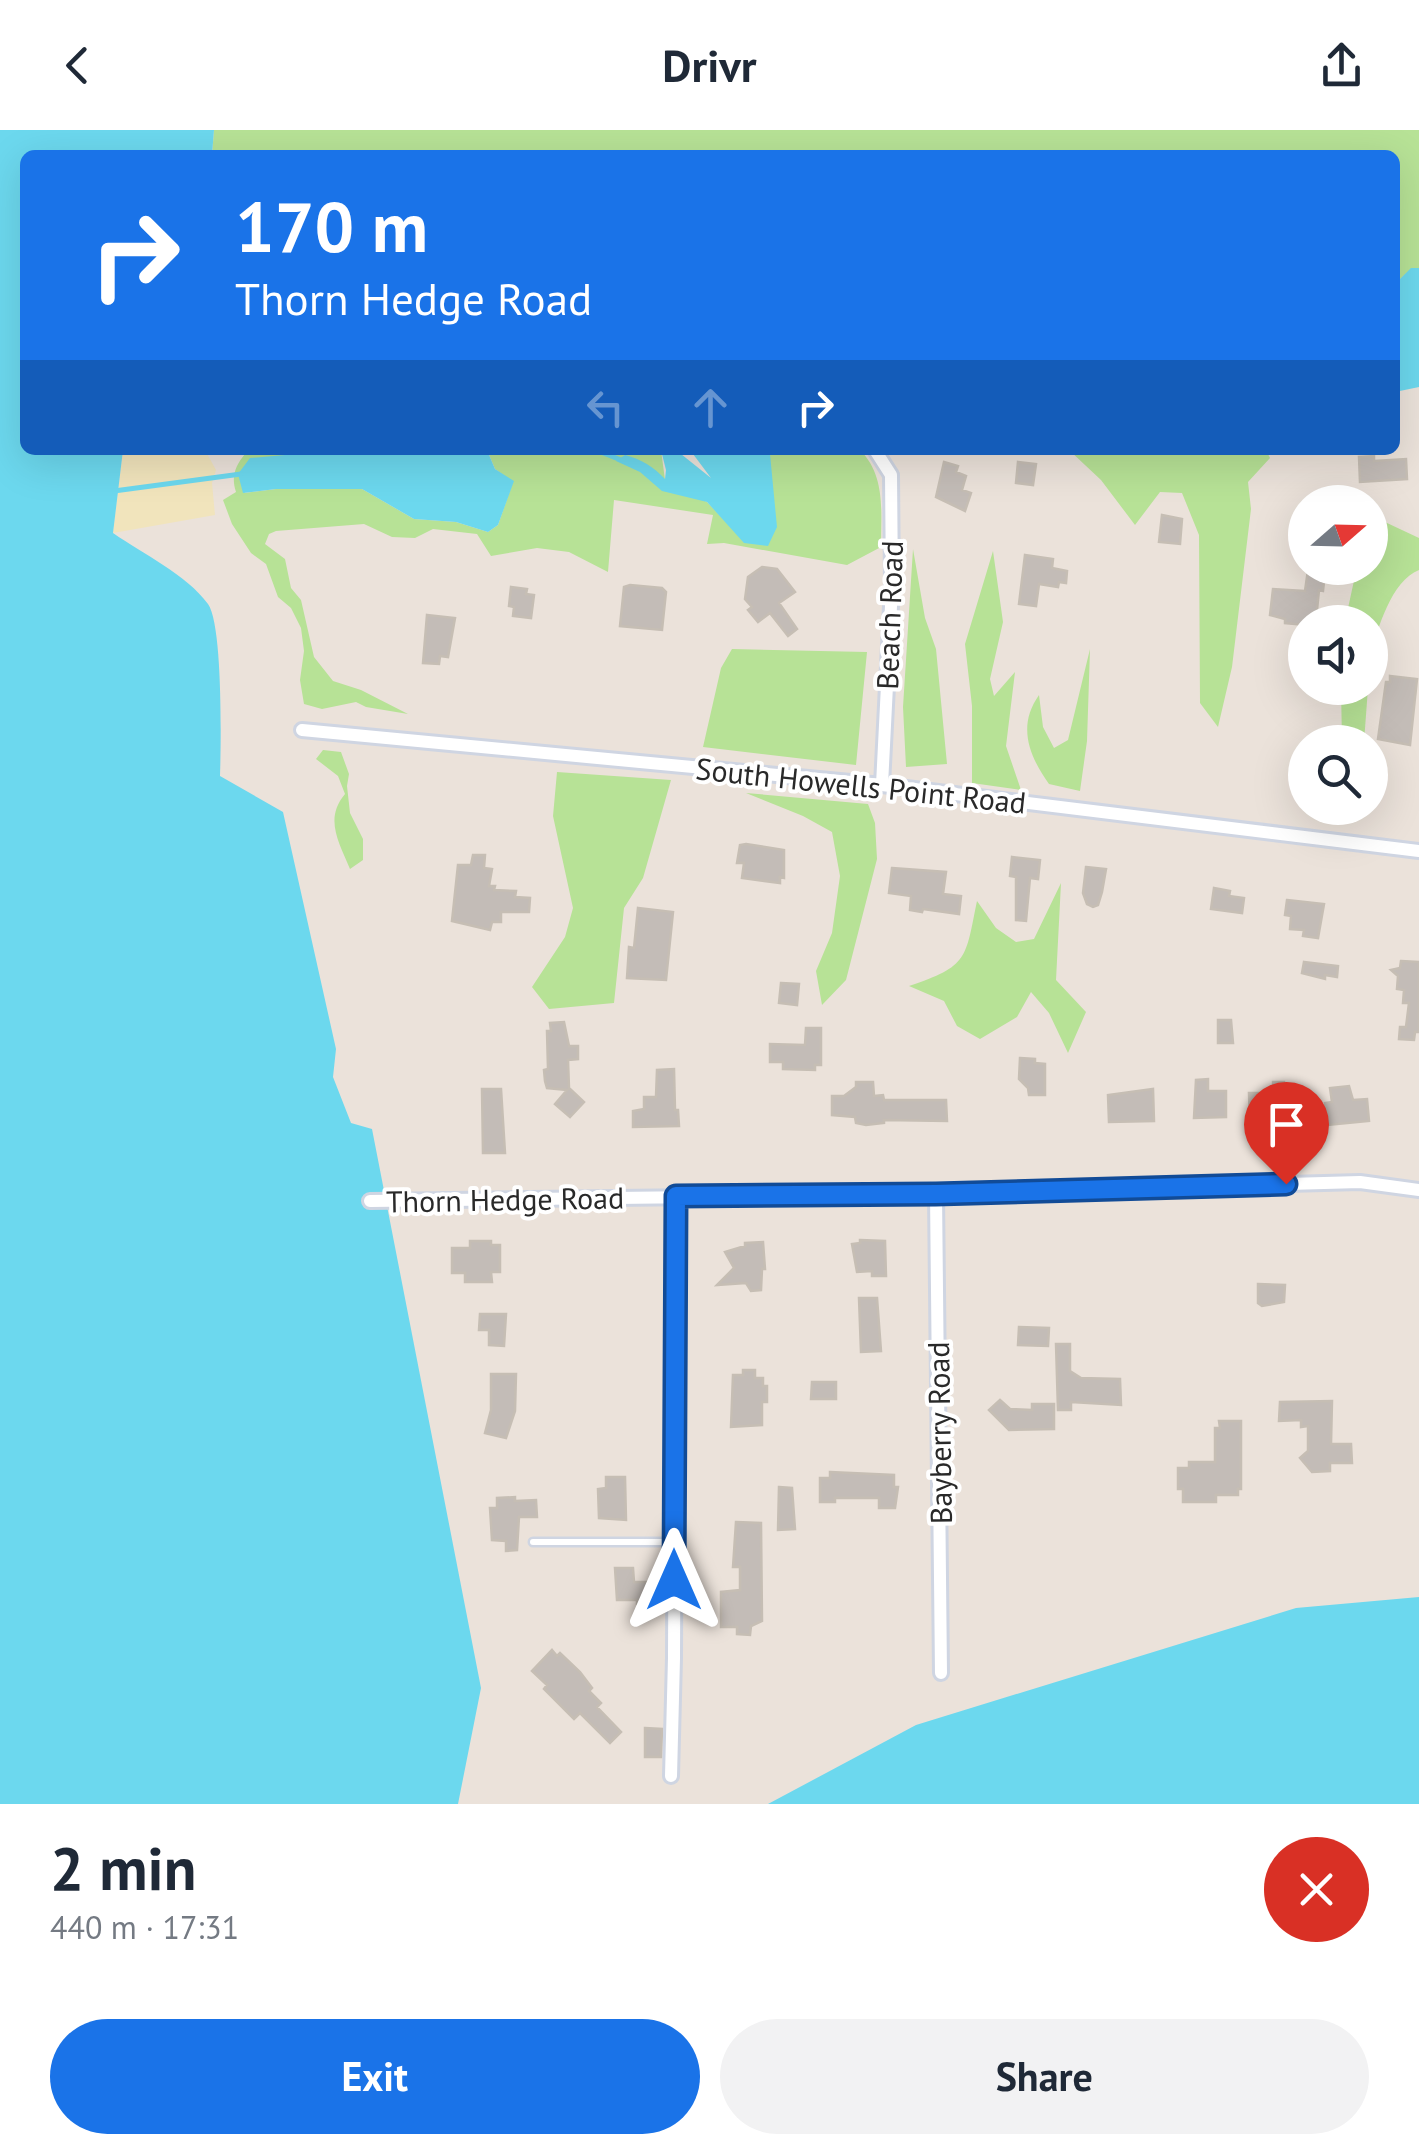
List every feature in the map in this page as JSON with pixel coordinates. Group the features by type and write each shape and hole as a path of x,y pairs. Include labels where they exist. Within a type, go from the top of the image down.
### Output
{"street":[{"name":"Beach Road","path":"878,455 891,476 892,586 882,784"},
{"name":"South Howells Point Road","path":"302,730 882,784 1419,851"},
{"name":"Thorn Hedge Road","path":"370,1202 936,1194 1360,1182 1419,1190"},
{"name":"Bayberry Road","path":"936,1194 941,1673"},
{"path":"671,1776 676,1196"}],"lane":[{"path":"533,1542 674,1542"}],"green space":[{"path":"214,130 1419,130 1419,268 1411,269 1400,279 1400,150 212,150"},
{"path":"244,455 298,455 244,493 362,489 414,519 456,522 488,532 498,525 513,482 495,469 489,455 662,455 665,480 640,472 707,502 730,526 770,482 770,455 864,455 878,483 881,547 847,565 724,543 707,544 713,515 614,500 608,572 569,552 537,548 491,556 477,534 433,529 415,538 392,537 364,524 276,531 269,534 265,544 285,559 291,588 301,600 314,657 333,681 361,690 408,714 356,702 322,709 304,704 300,680 304,651 301,628 291,608 278,597 266,564 251,553 232,524 223,500 236,492 234,481"},
{"path":"1074,455 1270,458 1248,482 1251,509 1232,667 1218,727 1200,703 1199,535 1182,493 1160,492 1135,525 1101,480"},
{"path":"1388,523 1419,538 1419,570 1401,584 1388,606 1349,605 1353,585 1388,585"},
{"path":"913,549 925,618 936,649 947,764 906,767 903,707"},
{"path":"993,551 1003,622 990,679 994,696 1015,672 1006,746 1021,790 972,783 972,706 965,644"},
{"path":"732,649 867,652 856,765 703,747 721,668"},
{"path":"1090,649 1087,741 1080,791 1049,784 1031,752 1027,729 1039,695 1043,727 1054,748 1068,740"},
{"path":"1341,705 1367,705 1365,725 1342,725"},
{"path":"323,750 341,752 349,774 350,813 363,839 363,860 350,869 334,822 345,794 338,776 316,759"},
{"path":"557,772 671,780 643,878 624,908 614,1003 549,1009 532,987 565,937 573,908 553,816"},
{"path":"746,793 868,804 875,823 877,859 846,980 822,1005 816,971 832,933 840,876 832,832"},
{"path":"1061,883 1056,980 1086,1012 1068,1053 1049,1013 1031,992 1017,1017 980,1039 957,1026 944,1001 909,986 943,972 961,958 977,901 996,928 1016,942 1034,939"}],"sand":[{"path":"122,455 208,455 216,470 212,483 215,515 113,533"}],"water":[{"path":"0,130 214,130 212,150 20,150 20,455 122,455 113,533 188,583 208,604 213,616 220,686 220,776 283,812 336,1049 333,1077 351,1123 372,1129 481,1688 458,1804 0,1804"},
{"path":"1411,268 1419,268 1419,387 1400,391 1400,279"},
{"path":"489,455 495,469 514,481 498,525 488,532 456,522 414,519 362,489 243,493 238,474 250,458"},
{"path":"625,455 631,457 665,479 662,455 682,455 711,478 694,455 770,455 777,527 768,546 744,543 707,502 662,491 640,472 616,461"},
{"path":"1419,1597 1419,1804 768,1804 916,1725 1296,1608"}],"building":[{"path":"1374,456 1374,461 1406,459 1407,479 1360,482 1359,457"},
{"path":"944,462 958,466 956,472 966,476 962,490 971,493 965,511 936,497"},
{"path":"1018,462 1036,464 1033,485 1016,483"},
{"path":"1162,515 1182,519 1180,544 1159,542"},
{"path":"1025,555 1053,559 1052,568 1067,571 1066,583 1059,582 1058,587 1039,584 1036,606 1019,604"},
{"path":"762,567 777,569 795,592 779,603 797,629 788,636 770,613 758,622 748,610 752,607 745,599 748,577"},
{"path":"1306,585 1324,585 1318,605 1288,605 1288,623 1270,615 1273,589 1305,591"},
{"path":"511,587 527,589 526,594 534,595 531,618 513,616 514,607 509,606"},
{"path":"624,587 662,588 666,592 662,630 620,626"},
{"path":"427,615 455,618 448,657 440,656 439,664 423,663"},
{"path":"1390,676 1417,679 1410,745 1388,741 1388,725 1380,725 1383,705 1388,705"},
{"path":"740,845 784,850 784,878 780,877 780,883 742,878 744,863 737,863"},
{"path":"473,855 485,855 484,868 492,869 489,886 495,886 494,890 516,891 515,897 530,898 529,912 501,912 501,922 492,922 490,930 452,921 458,865 471,865"},
{"path":"1012,857 1040,860 1038,879 1030,878 1026,921 1016,920 1016,877 1010,876"},
{"path":"1086,867 1106,869 1098,905 1093,907 1087,904 1083,893"},
{"path":"892,868 946,872 943,894 961,896 959,914 910,910 911,896 889,893"},
{"path":"1214,888 1244,898 1242,913 1211,909"},
{"path":"1287,900 1324,904 1318,938 1303,936 1304,930 1290,929 1291,916 1285,915"},
{"path":"638,908 673,912 666,980 627,978"},
{"path":"1401,961 1419,962 1419,1032 1415,1032 1414,1040 1399,1039 1400,1027 1406,1027 1409,1003 1403,1003 1404,990 1397,989 1398,976 1391,970 1400,968"},
{"path":"1304,962 1338,966 1337,977 1325,975 1325,979 1302,973"},
{"path":"781,983 799,984 797,1005 779,1003"},
{"path":"1218,1020 1231,1020 1233,1043 1218,1043"},
{"path":"564,1022 569,1046 578,1046 578,1059 568,1060 569,1088 584,1102 570,1117 555,1104 567,1090 547,1088 544,1070 548,1069 550,1023"},
{"path":"806,1028 821,1028 821,1065 815,1065 815,1070 783,1069 783,1062 770,1062 770,1044 805,1045"},
{"path":"1020,1058 1045,1064 1045,1095 1029,1095 1019,1079"},
{"path":"674,1069 679,1126 633,1127 633,1111 644,1109 644,1097 656,1097 657,1070"},
{"path":"1208,1079 1208,1091 1226,1091 1226,1117 1194,1118 1196,1080"},
{"path":"856,1082 873,1082 874,1096 883,1095 884,1100 946,1100 947,1121 884,1120 866,1125 856,1123 855,1117 832,1115 832,1096 844,1096 856,1087"},
{"path":"1273,1082 1284,1082 1285,1125 1250,1126 1249,1093 1273,1093"},
{"path":"1349,1086 1353,1100 1367,1099 1369,1121 1328,1125 1325,1103 1332,1102 1330,1088"},
{"path":"482,1089 501,1089 505,1153 483,1153"},
{"path":"1153,1089 1154,1121 1109,1122 1108,1095"},
{"path":"860,1240 885,1241 886,1276 872,1276 872,1271 857,1272 852,1244"},
{"path":"470,1241 500,1245 500,1272 491,1272 492,1282 465,1282 465,1273 452,1273 452,1248 470,1248"},
{"path":"763,1242 765,1269 761,1290 751,1291 746,1283 717,1285 734,1268 725,1252 745,1243"},
{"path":"1258,1284 1285,1285 1284,1302 1262,1306 1258,1303"},
{"path":"859,1298 877,1298 881,1351 861,1352"},
{"path":"480,1314 506,1314 504,1346 489,1345 489,1330 479,1330"},
{"path":"1019,1327 1049,1328 1048,1346 1018,1345"},
{"path":"1056,1344 1070,1344 1070,1371 1081,1378 1120,1379 1121,1405 1071,1402 1071,1410 1058,1410"},
{"path":"743,1370 755,1370 755,1378 763,1378 767,1402 762,1402 762,1425 731,1427 733,1375 743,1375"},
{"path":"491,1374 516,1374 515,1411 506,1438 485,1433 491,1410"},
{"path":"812,1382 836,1382 836,1399 811,1399"},
{"path":"1000,1400 1010,1409 1032,1410 1032,1404 1054,1404 1054,1429 1009,1430 989,1410"},
{"path":"1332,1401 1331,1444 1351,1444 1352,1463 1330,1463 1330,1471 1312,1472 1300,1458 1308,1451 1308,1426 1301,1427 1301,1420 1279,1421 1280,1402"},
{"path":"1219,1421 1241,1421 1241,1489 1238,1495 1216,1495 1216,1502 1183,1502 1183,1489 1178,1489 1178,1468 1189,1468 1189,1462 1215,1462 1215,1428 1220,1428"},
{"path":"830,1472 894,1475 894,1487 898,1487 895,1508 879,1508 879,1498 820,1502 820,1478 830,1478"},
{"path":"606,1477 625,1477 626,1520 599,1518 598,1489 606,1488"},
{"path":"779,1487 792,1488 795,1529 778,1530"},
{"path":"515,1497 515,1501 536,1500 537,1517 519,1517 517,1550 506,1551 506,1541 492,1540 490,1508 497,1508 497,1498"},
{"path":"736,1522 761,1523 762,1621 751,1626 750,1635 737,1634 737,1627 721,1627 721,1592 740,1590 740,1567 733,1567"},
{"path":"615,1568 633,1568 634,1582 655,1582 655,1604 617,1600"},
{"path":"552,1650 580,1672 592,1688 589,1691 601,1703 597,1707 621,1732 610,1743 580,1713 574,1719 532,1671"},
{"path":"645,1728 662,1729 661,1757 645,1757"}],"waterway":[{"path":"608,455 626,462"},
{"path":"114,491 241,474"}],"route":[{"path":"674,1580 676,1196 936,1194 1286,1184"}]}
